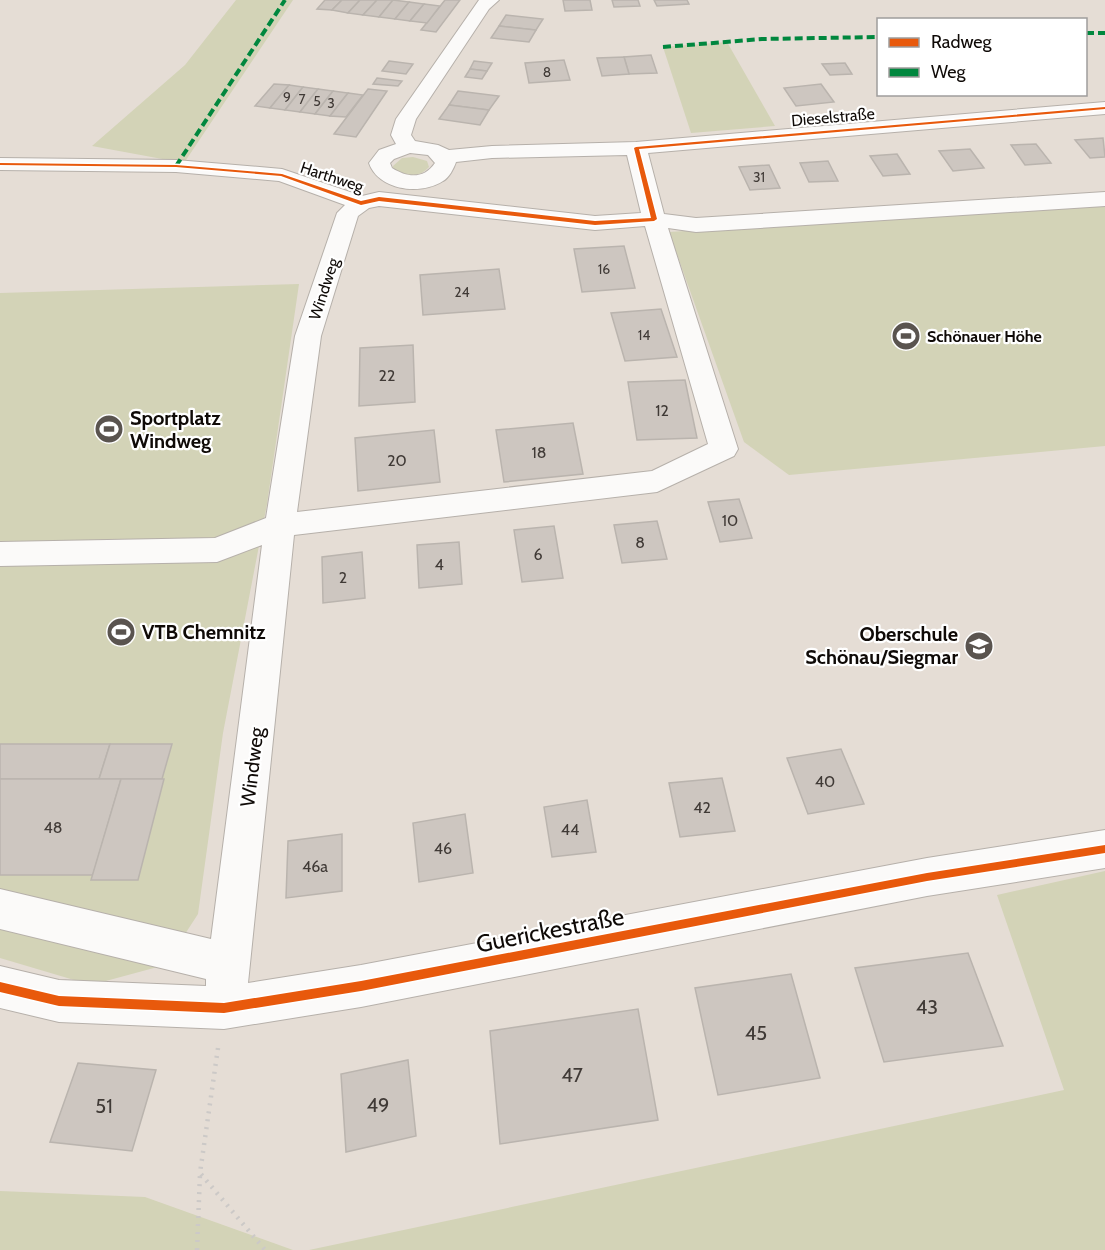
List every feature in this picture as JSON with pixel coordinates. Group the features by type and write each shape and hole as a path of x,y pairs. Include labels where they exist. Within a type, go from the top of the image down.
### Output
{"street":[{"path":"444,158 446,163 439,174 421,181 400,181 384,175 379,164 382,158 389,153 408,147 401,135 406,119 477,14 490,0"},
{"name":"Dieselstraße","path":"408,147 426,148 444,158 492,152 636,148 1105,108"},
{"path":"0,554 217,550 280,525 657,481 724,449 654,219 636,148"},
{"name":"Harthweg","path":"0,164 176,166 282,175 361,203 379,199 595,223 654,219 696,225 1105,199"},
{"name":"Windweg","path":"224,1008 280,525 308,336 348,213 361,203"},
{"name":"Guerickestraße","path":"0,987 59,1001 224,1008 362,986 927,877 1105,849"},
{"path":"0,909 229,965"}],"path":[{"path":"197,1250 200,1173 224,1008"},
{"path":"200,1173 264,1250"}],"green space":[{"path":"236,0 293,0 184,163 92,146 185,65"},
{"path":"727,42 775,126 691,133 663,47"},
{"path":"413,157 427,161 429,167 416,175 393,170 393,166 402,158"},
{"name":"Schönauer Höhe","path":"1105,205 1105,446 789,475 744,442 669,232"},
{"name":"VTB Chemnitz","path":"299,284 267,504 223,733 198,914 165,965 91,985 0,958 0,293"},
{"path":"1105,871 1105,1250 309,1250 1064,1090 997,895"},
{"path":"0,1191 145,1197 293,1250 0,1250"}],"building":[{"path":"325,0 342,0 332,10 317,9"},
{"path":"342,0 360,0 348,13 332,10"},
{"path":"360,0 377,0 363,15 348,13"},
{"path":"377,0 393,0 379,17 363,15"},
{"path":"393,0 409,2 395,19 379,17"},
{"path":"445,0 460,0 436,32 421,30"},
{"path":"563,0 590,0 592,10 565,11"},
{"path":"612,0 638,0 640,6 614,7"},
{"path":"654,0 687,0 689,4 657,6"},
{"path":"409,2 424,4 410,21 395,19"},
{"path":"424,4 440,6 427,23 410,21"},
{"path":"506,15 543,19 536,30 499,26"},
{"path":"499,26 536,30 529,42 491,38"},
{"path":"651,55 657,73 629,74 624,57"},
{"path":"624,57 629,74 602,76 597,58"},
{"path":"564,60 570,80 529,83 525,63"},
{"path":"389,61 413,64 406,74 382,71"},
{"path":"474,61 492,63 487,71 470,69"},
{"path":"845,63 852,74 830,75 822,64"},
{"path":"470,69 487,71 482,79 465,77"},
{"path":"377,78 402,81 398,86 373,84"},
{"path":"274,84 289,85 270,108 255,106"},
{"path":"821,84 834,102 796,106 784,88"},
{"path":"289,85 303,87 285,110 270,108"},
{"path":"303,87 318,89 300,112 285,110"},
{"path":"318,89 333,91 315,114 300,112"},
{"path":"368,89 387,91 356,137 334,134"},
{"path":"333,91 348,93 330,116 315,114"},
{"path":"458,91 499,96 489,110 449,105"},
{"path":"348,93 363,95 346,117 330,116"},
{"path":"449,105 489,110 480,125 439,119"},
{"path":"1103,138 1105,157 1090,158 1075,140"},
{"path":"1036,144 1051,163 1025,165 1011,145"},
{"path":"970,149 984,168 953,171 939,151"},
{"path":"897,154 910,174 883,176 870,156"},
{"path":"828,161 838,181 809,182 800,163"},
{"path":"769,165 780,188 750,190 739,167"},
{"path":"624,246 635,288 582,292 574,249"},
{"path":"499,269 505,309 423,315 420,275"},
{"path":"661,309 677,357 625,361 611,313"},
{"path":"413,345 415,402 359,406 360,348"},
{"path":"685,380 697,438 637,440 628,382"},
{"path":"573,423 583,474 504,482 496,430"},
{"path":"434,430 440,482 358,491 355,438"},
{"path":"739,499 752,538 720,542 708,502"},
{"path":"657,521 667,559 622,563 614,525"},
{"path":"554,526 563,578 522,582 514,530"},
{"path":"459,542 462,584 419,588 417,545"},
{"path":"362,552 365,598 323,603 322,557"},
{"path":"0,744 110,744 99,779 0,779"},
{"path":"110,744 172,744 162,779 99,779"},
{"path":"841,749 864,804 808,814 787,758"},
{"path":"722,778 735,831 680,837 669,783"},
{"path":"0,779 121,779 93,875 0,875"},
{"path":"121,779 164,779 138,880 91,880"},
{"path":"587,800 596,852 552,857 544,807"},
{"path":"465,814 473,873 419,882 413,823"},
{"path":"342,834 342,891 286,898 288,841"},
{"path":"968,953 1003,1046 884,1062 855,968"},
{"path":"791,974 820,1078 718,1095 695,988"},
{"path":"638,1009 658,1120 500,1144 490,1031"},
{"path":"408,1060 416,1136 346,1152 341,1074"},
{"path":"78,1063 156,1070 132,1151 50,1142"}],"marked path":[{"path":"176,166 285,0"},
{"path":"1087,33 1105,33"},
{"path":"663,47 762,39 877,37"}],"cycle path":[{"path":"0,164 176,166 282,175 361,203 379,199 595,223 654,219 636,148 1105,108"},
{"path":"0,987 59,1001 224,1008 361,986 927,877 1105,849"}],"place":[{"name":"Schönauer Höhe","path":"906,336"},
{"name":"Sportplatz Windweg","path":"109,429"},
{"name":"VTB Chemnitz","path":"121,632"},
{"name":"Oberschule Schönau/Siegmar","path":"979,646"}]}
